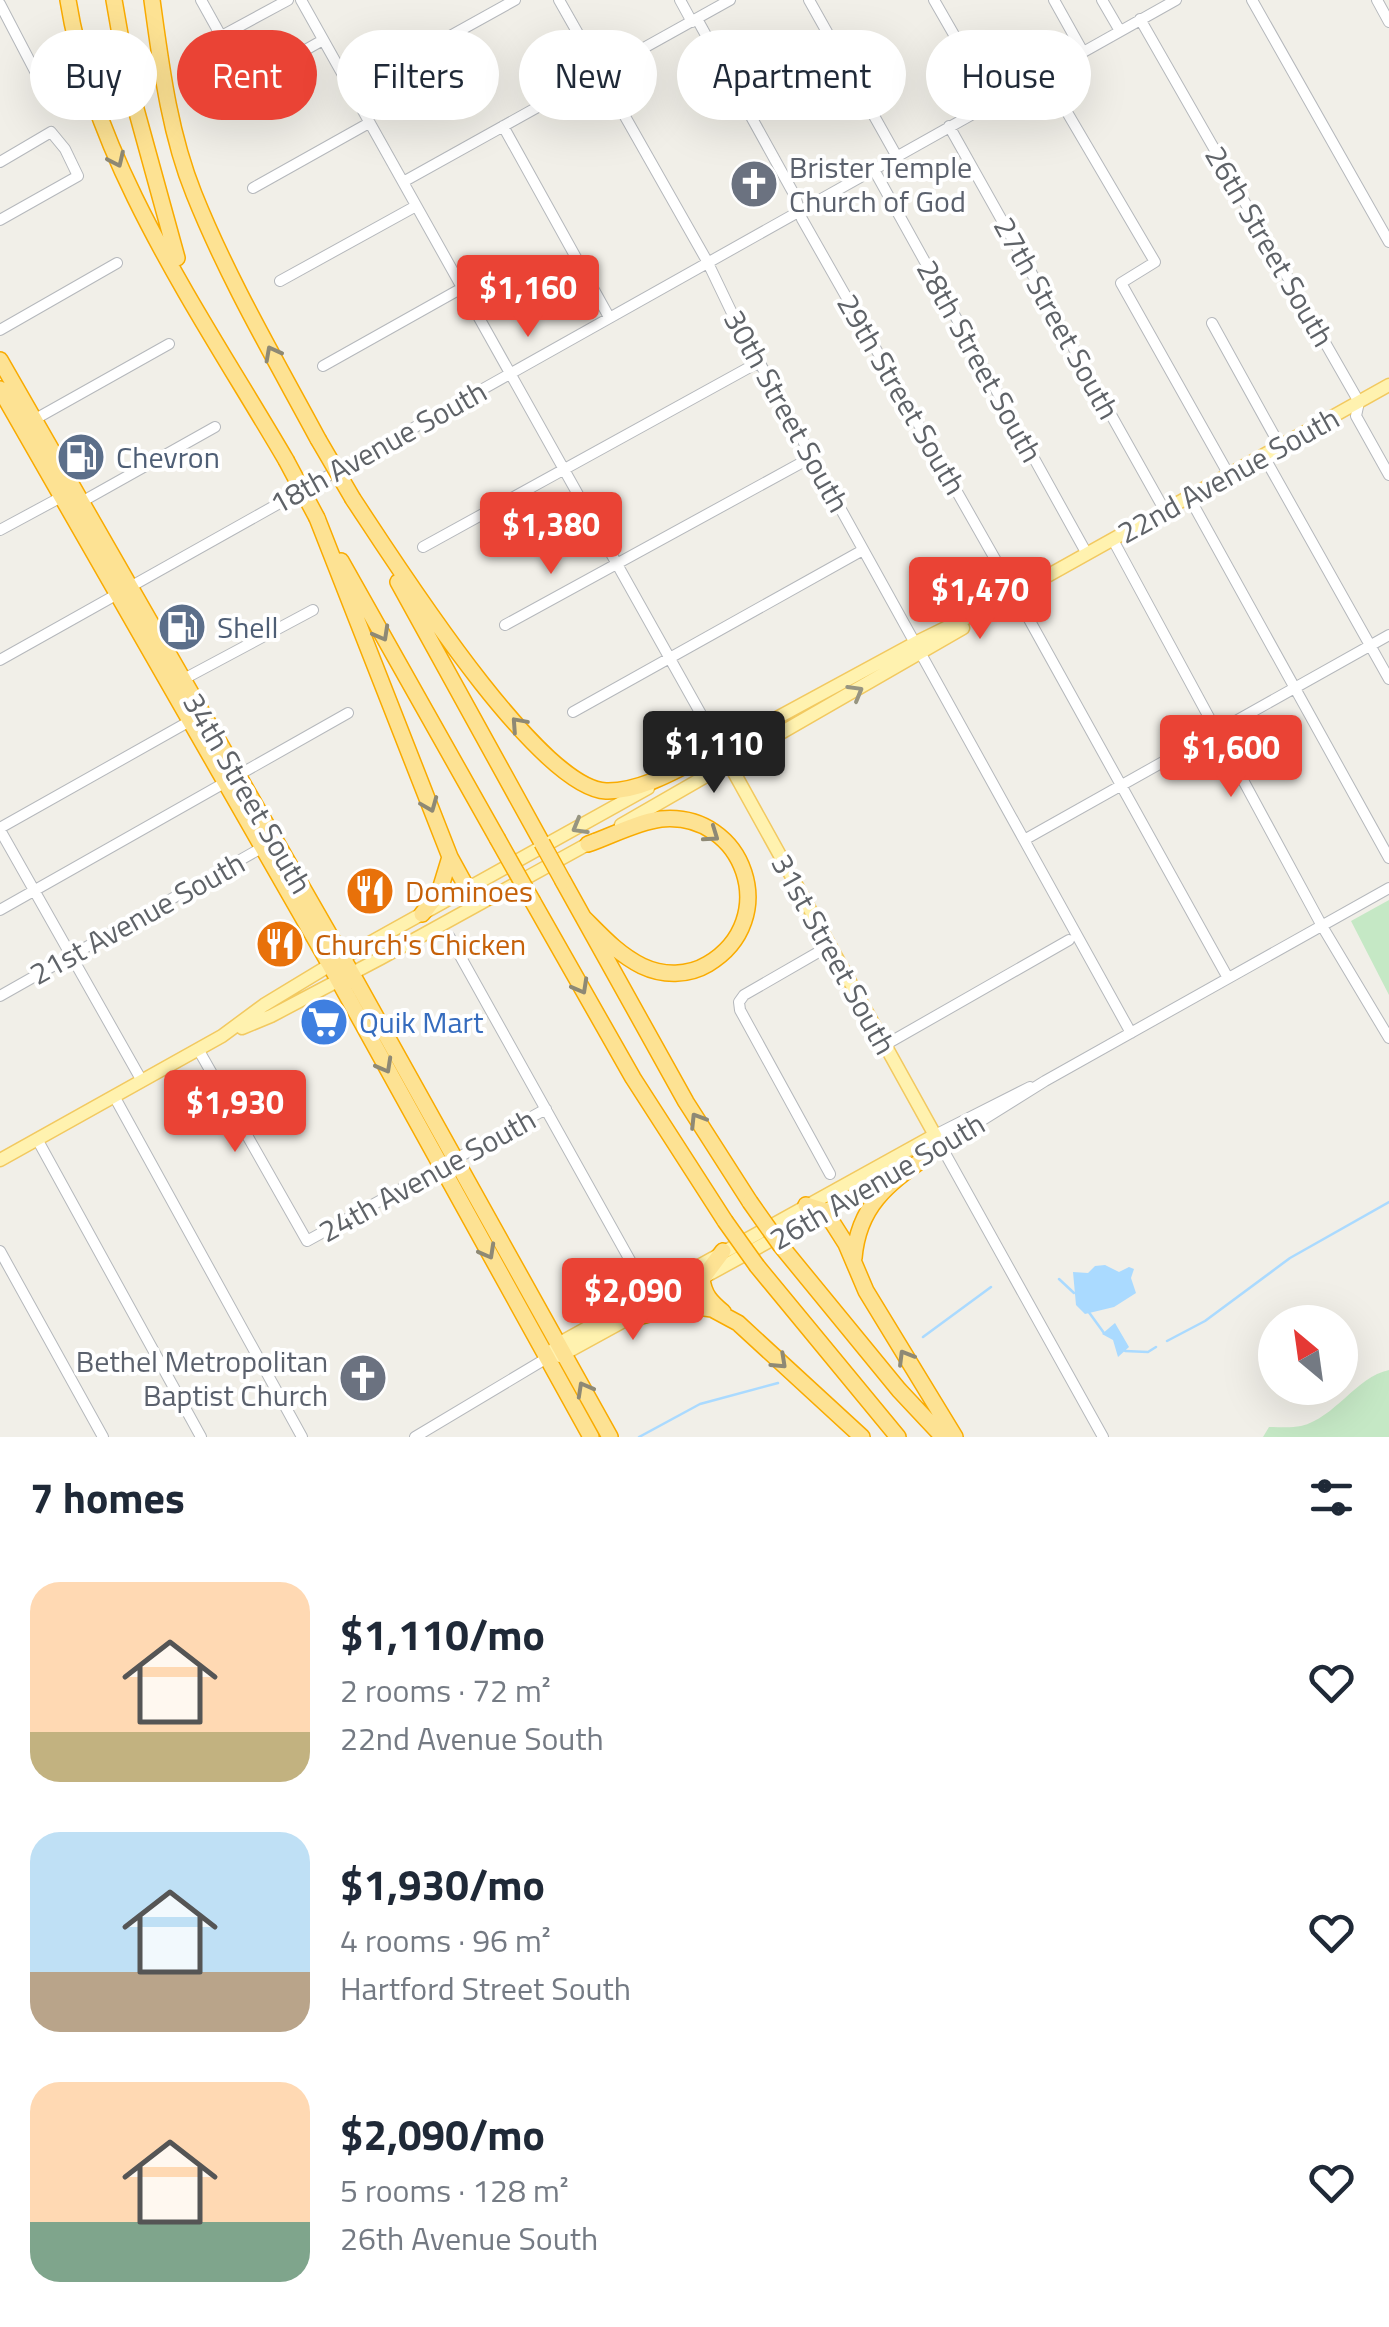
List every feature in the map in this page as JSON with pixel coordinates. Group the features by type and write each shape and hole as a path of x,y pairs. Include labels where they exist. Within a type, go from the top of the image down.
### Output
{"highway":[{"path":"68,0 76,44 105,133 129,186 633,1078 757,1266 898,1437"},
{"path":"114,0 128,80 184,283"},
{"path":"152,1 169,108 193,192 223,260 318,439 686,1102 781,1246 943,1437"},
{"name":"34th Street South","path":"0,360 10,404"},
{"name":"34th Street South","path":"0,389 28,423 340,969 448,1163 591,1437"},
{"path":"352,499 479,679 566,775 604,791 632,789 720,748"},
{"path":"317,518 450,857 467,888 490,898"},
{"name":"34th Street South","path":"176,683 190,721 232,780"},
{"path":"584,917 616,950 644,967 688,973 717,958 739,936 749,895 743,868 735,854 721,838 694,823 664,819 588,844"},
{"path":"422,914 439,894 450,857"},
{"path":"858,1277 855,1240 868,1210 878,1193 938,1140"},
{"name":"34th Street South","path":"448,1163 610,1437"},
{"path":"806,1206 825,1212 846,1244 858,1277 955,1437"},
{"path":"723,1251 702,1279 710,1302 862,1437"},
{"path":"634,1318 682,1305 712,1309 738,1323"}],"main road":[{"name":"22nd Avenue South","path":"0,1160 222,1036 264,1004 490,898 588,844 918,649 1389,385"},
{"name":"22nd Avenue South","path":"340,969 467,888 720,748 918,649"},
{"name":"31st Street South","path":"720,748 938,1140"},
{"name":"26th Avenue South","path":"547,1358 723,1251 938,1140"},
{"name":"26th Avenue South","path":"562,1350 634,1318 825,1212 938,1140"}],"street":[{"path":"201,0 218,30"},
{"path":"232,30 288,0"},
{"name":"31st Street South","path":"301,0 337,66"},
{"path":"462,30 515,0"},
{"name":"30th Street South","path":"559,0 576,30"},
{"name":"29th Street South","path":"680,0 800,208 802,219 1016,594 1228,978"},
{"path":"657,40 730,0"},
{"path":"809,0 896,155"},
{"path":"934,0 951,30"},
{"path":"1054,0 1071,30"},
{"path":"1102,0 1120,31"},
{"name":"18th Avenue South","path":"1091,47 1176,0"},
{"path":"1252,0 1389,242"},
{"path":"1377,0 1389,22"},
{"path":"0,4 30,62"},
{"name":"26th Street South","path":"1140,20 1359,402 1356,416 1389,475"},
{"path":"317,43 323,40"},
{"path":"403,182 519,118"},
{"name":"31st Street South","path":"367,120 720,748"},
{"name":"30th Street South","path":"627,120 1131,1032"},
{"name":"18th Avenue South","path":"0,660 959,120"},
{"path":"1072,120 1156,262 1121,283 1229,474"},
{"path":"253,188 369,123"},
{"path":"504,126 609,317"},
{"name":"27th Street South","path":"948,126 1164,511"},
{"path":"0,162 52,132 78,176 0,220"},
{"name":"28th Street South","path":"873,168 1087,554"},
{"path":"280,282 416,206"},
{"path":"0,330 117,263"},
{"path":"323,366 462,288"},
{"path":"1212,323 1280,446 1266,462 1389,679"},
{"path":"28,423 169,344"},
{"path":"423,547 759,362"},
{"path":"0,530 215,427"},
{"path":"505,626 812,457"},
{"path":"1190,497 1389,858"},
{"path":"1113,540 1322,926 1389,1038"},
{"path":"573,712 863,550"},
{"path":"176,683 313,610"},
{"path":"1024,840 1389,635"},
{"path":"0,910 348,713"},
{"path":"142,1080 0,829 190,721"},
{"name":"21st Avenue South","path":"0,996 268,844"},
{"name":"26th Avenue South","path":"938,1140 1389,888"},
{"path":"449,936 641,1280"},
{"path":"884,1045 1069,940"},
{"path":"830,946 738,1002 830,1174"},
{"name":"24th Avenue South","path":"198,1049 307,1241 546,1108"},
{"path":"114,1096 302,1437"},
{"path":"37,1139 200,1437"},
{"name":"31st Street South","path":"938,1140 1103,1437"},
{"path":"0,1251 103,1437"},
{"name":"26th Avenue South","path":"415,1437 547,1358"}],"green space":[{"path":"1389,900 1389,995 1351,921"},
{"path":"1389,1370 1389,1437 1263,1437 1269,1427 1297,1427 1313,1422 1336,1405 1358,1405 1358,1387"}],"water":[{"path":"1105,1265 1119,1272 1134,1269 1131,1278 1136,1293 1114,1307 1085,1314 1076,1305 1073,1272 1088,1273 1095,1266"},
{"path":"1115,1323 1129,1347 1118,1357 1113,1340 1102,1334"}],"waterway":[{"path":"1167,1341 1205,1321 1290,1258 1389,1202"},
{"path":"1059,1279 1074,1293"},
{"path":"923,1337 991,1287"},
{"path":"1088,1311 1104,1333"},
{"path":"1125,1351 1148,1352 1156,1347"},
{"path":"639,1437 700,1404 778,1383"}],"place":[{"name":"Brister Temple Church of God","path":"754,184"},
{"name":"Chevron","path":"81,457"},
{"name":"Shell","path":"182,627"},
{"name":"Dominoes","path":"370,891"},
{"name":"Church's Chicken","path":"280,944"},
{"name":"Quik Mart","path":"324,1022"},
{"name":"Bethel Metropolitan Baptist Church","path":"363,1378"}]}
